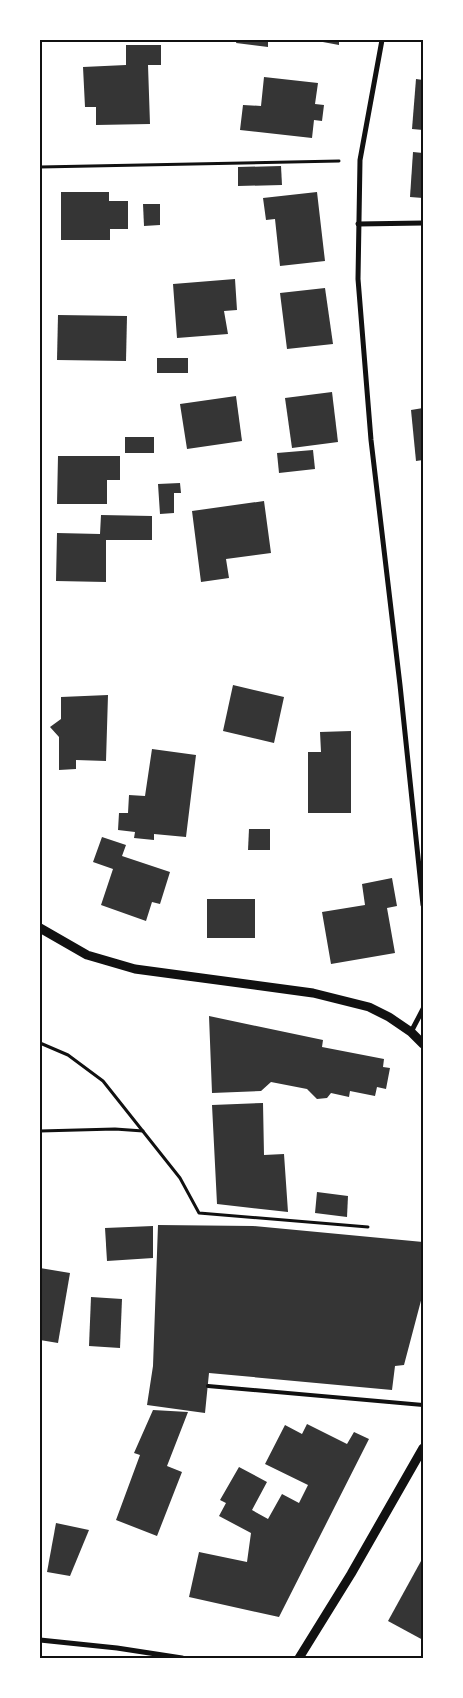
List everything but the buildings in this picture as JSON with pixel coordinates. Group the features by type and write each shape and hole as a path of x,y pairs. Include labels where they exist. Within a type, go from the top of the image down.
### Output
{"street":[{"path":"382,40 360,160 358,278 371,440 400,685 423,905"},
{"path":"358,224 423,223"},
{"path":"41,932 87,955 135,969 313,993 340,999 369,1008 389,1017 423,1044"},
{"path":"410,1032 423,1009"},
{"path":"298,1658 351,1574 423,1448"},
{"path":"40,1640 117,1648 182,1658"}],"lane":[{"path":"208,1386 423,1404"}],"path":[{"path":"40,166 360,160"},
{"path":"40,1043 68,1055 103,1081 180,1178 199,1213 368,1227"},
{"path":"40,1131 115,1129 144,1131"}]}
